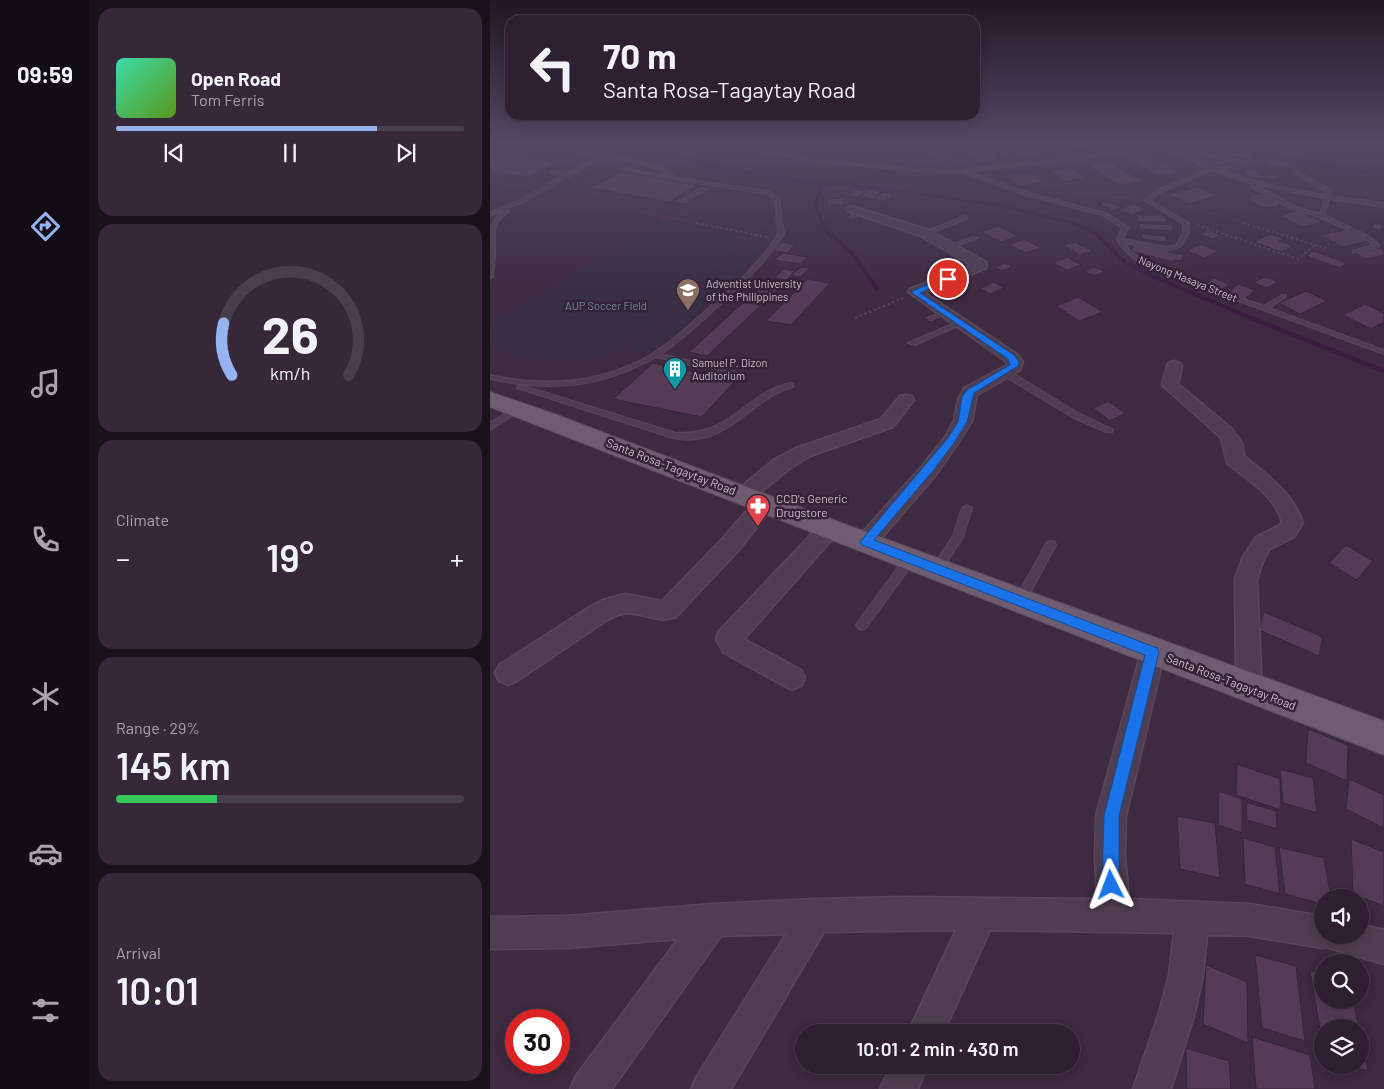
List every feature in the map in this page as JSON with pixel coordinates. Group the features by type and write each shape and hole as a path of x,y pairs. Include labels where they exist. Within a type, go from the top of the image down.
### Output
{"main road":[{"name":"Santa Rosa-Tagaytay Road","path":"490,399 1249,689 1384,738"}],"street":[{"path":"852,209 902,224 925,234 981,265 915,292"},
{"path":"866,542 928,470 951,440 962,422 967,397 970,392 1014,366 1015,362 1011,357 915,292"},
{"path":"1174,366 1170,385 1226,433 1233,443 1235,459 1284,503 1291,513 1293,524 1287,531 1263,543 1254,557 1246,579 1249,689"},
{"path":"508,673 599,613 611,608 624,604 661,612 668,610 730,544 755,499 782,464 803,452 887,423 906,400"},
{"path":"792,678 733,645 728,639 829,529"},
{"path":"1114,915 1110,857 1112,816 1153,652"},
{"path":"930,1024 981,914"},
{"path":"490,933 567,932 713,920 816,915 981,914 1114,915 1250,920 1314,931"},
{"path":"710,1089 816,915"},
{"path":"1152,1089 1176,1016 1186,976 1192,918"},
{"path":"589,1089 713,920"},
{"path":"1369,943 1384,947"},
{"path":"899,1089 906,1074"}],"lane":[{"path":"490,214 535,194"},
{"path":"490,377 524,384 550,386 578,383 628,369 655,355 690,328 736,286 778,239 781,234 782,225 777,199 769,194"},
{"name":"Nayong Masaya Street","path":"1027,194 1104,214 1125,227 1120,240 1127,251 1138,260 1199,285 1384,352"},
{"path":"1149,198 1158,194"},
{"path":"1266,194 1294,208 1322,216 1366,237 1377,246 1354,252"},
{"path":"1312,194 1384,205"},
{"path":"1322,216 1328,194"},
{"path":"1120,240 1172,249 1178,246 1186,233 1187,226 1185,221 1149,198"},
{"path":"490,276 492,254 491,231 497,219 522,201"},
{"path":"925,234 965,218"},
{"path":"948,247 975,238"},
{"path":"1265,308 1284,296"},
{"path":"912,343 960,323"},
{"path":"655,355 733,374"},
{"path":"1004,372 1075,415 1109,430"},
{"path":"490,377 562,402 676,436 692,437 706,435 721,428 744,414 767,394 790,385"},
{"path":"490,427 517,409"},
{"path":"937,569 958,537 967,508"},
{"path":"1020,601 1051,545"},
{"path":"862,625 910,558"}],"path":[{"path":"674,218 715,194"},
{"path":"1093,194 1149,198 1182,203 1325,248 1331,241"},
{"path":"638,202 626,209 778,239"},
{"path":"1185,221 1298,259 1314,245"},
{"path":"855,318 915,292"}],"green space":[{"name":"AUP Soccer Field","path":"663,220 753,237 651,329 624,348 591,359 543,361 509,354 490,344 490,324"},
{"path":"755,242 770,242 675,334 644,354 630,349"}],"building":[{"path":"623,194 683,194 669,202"},
{"path":"687,194 702,194 685,204 673,202"},
{"path":"851,194 863,194 859,197 849,196"},
{"path":"864,194 879,194 873,199 860,197"},
{"path":"880,194 894,194 884,202 873,199"},
{"path":"1169,194 1213,194 1218,196 1188,204"},
{"path":"1265,194 1284,204 1264,208 1246,198 1251,197 1248,195"},
{"path":"845,198 843,205 827,205 828,199"},
{"path":"1104,202 1122,207 1113,210 1099,204"},
{"path":"1133,204 1146,209 1132,215 1119,210"},
{"path":"856,211 864,214 853,220 845,217"},
{"path":"1295,211 1322,222 1302,227 1281,216"},
{"path":"1135,215 1163,215 1168,222 1139,222"},
{"path":"1139,223 1172,225 1173,231 1140,229"},
{"path":"1373,223 1382,224 1381,230 1371,228"},
{"path":"998,226 1018,236 1001,242 981,232"},
{"path":"1208,230 1221,235 1213,239 1200,234"},
{"path":"1346,230 1369,241 1343,247 1320,235"},
{"path":"1142,234 1166,236 1165,242 1142,239"},
{"path":"1270,234 1283,238 1279,241 1293,246 1282,252 1254,242"},
{"path":"1024,239 1041,248 1026,253 1009,245"},
{"path":"782,242 795,245 787,253 772,250"},
{"path":"1075,242 1093,251 1080,255 1063,245"},
{"path":"1200,244 1218,251 1205,258 1187,251"},
{"path":"1134,245 1184,255 1181,261 1174,260 1173,262 1131,251"},
{"path":"1379,248 1384,251 1384,255 1366,259 1355,253"},
{"path":"1314,251 1347,263 1340,268 1306,256"},
{"path":"783,253 807,257 800,264 774,260"},
{"path":"1067,257 1081,265 1067,270 1053,263"},
{"path":"1006,263 1012,267 1001,271 995,267"},
{"path":"801,267 810,268 800,277 791,275"},
{"path":"1094,267 1105,271 1095,276 1084,272"},
{"path":"784,269 795,271 786,280 775,278"},
{"path":"1265,277 1279,282 1266,288 1253,282"},
{"path":"1214,278 1229,284 1220,291 1205,285"},
{"path":"769,279 785,283 707,356 689,352"},
{"path":"808,279 830,283 791,325 766,321"},
{"path":"994,282 1004,288 990,294 980,288"},
{"path":"1238,284 1255,290 1245,299 1228,293"},
{"path":"1306,291 1327,301 1300,314 1279,303"},
{"path":"1078,297 1103,312 1079,321 1056,306"},
{"path":"1365,304 1384,313 1384,322 1371,329 1343,315"},
{"path":"935,313 942,318 930,322 923,317"},
{"name":"Samuel P. Dizon Auditorium","path":"653,363 735,381 702,417 613,399"},
{"path":"1108,401 1125,413 1110,421 1093,408"},
{"path":"1346,545 1373,561 1357,580 1329,563"},
{"path":"1264,612 1323,637 1319,656 1259,630"},
{"path":"1308,729 1348,745 1347,781 1306,763"},
{"path":"1237,764 1280,779 1281,810 1236,795"},
{"path":"1280,769 1313,778 1317,813 1283,803"},
{"path":"1349,779 1384,795 1384,828 1346,809"},
{"path":"1219,791 1242,799 1242,833 1218,825"},
{"path":"1246,802 1276,811 1277,829 1247,820"},
{"path":"1177,816 1215,823 1220,878 1180,869"},
{"path":"1243,838 1275,847 1280,894 1245,884"},
{"path":"1351,839 1384,852 1384,906 1369,900 1369,889 1353,889"},
{"path":"1279,847 1324,858 1329,889 1314,889 1314,902 1285,894"},
{"path":"1255,955 1296,966 1305,1041 1262,1028"},
{"path":"1206,965 1247,982 1248,1043 1203,1024"},
{"path":"1310,971 1314,972 1314,994"},
{"path":"1317,1009 1355,1009 1357,1019 1318,1019"},
{"path":"1252,1037 1310,1055 1315,1089 1256,1089"},
{"path":"1186,1048 1229,1061 1231,1089 1187,1089"}],"waterway":[{"path":"819,194 815,204 823,224"},
{"path":"918,194 999,205 1074,224"},
{"path":"822,223 825,230 852,253 877,289"},
{"path":"1074,224 1096,233 1125,262 1150,275 1272,327"},
{"path":"1269,325 1384,371"}],"place":[{"name":"Adventist University of the Philippines","path":"688,311"},
{"name":"Samuel P. Dizon Auditorium","path":"675,390"},
{"name":"CCD's Generic Drugstore","path":"758,527"}],"route":[{"path":"948,279 915,292 1011,357 1015,362 1014,366 970,392 967,397 962,422 951,440 928,470 866,542 1153,652 1112,816 1111,885"}]}
